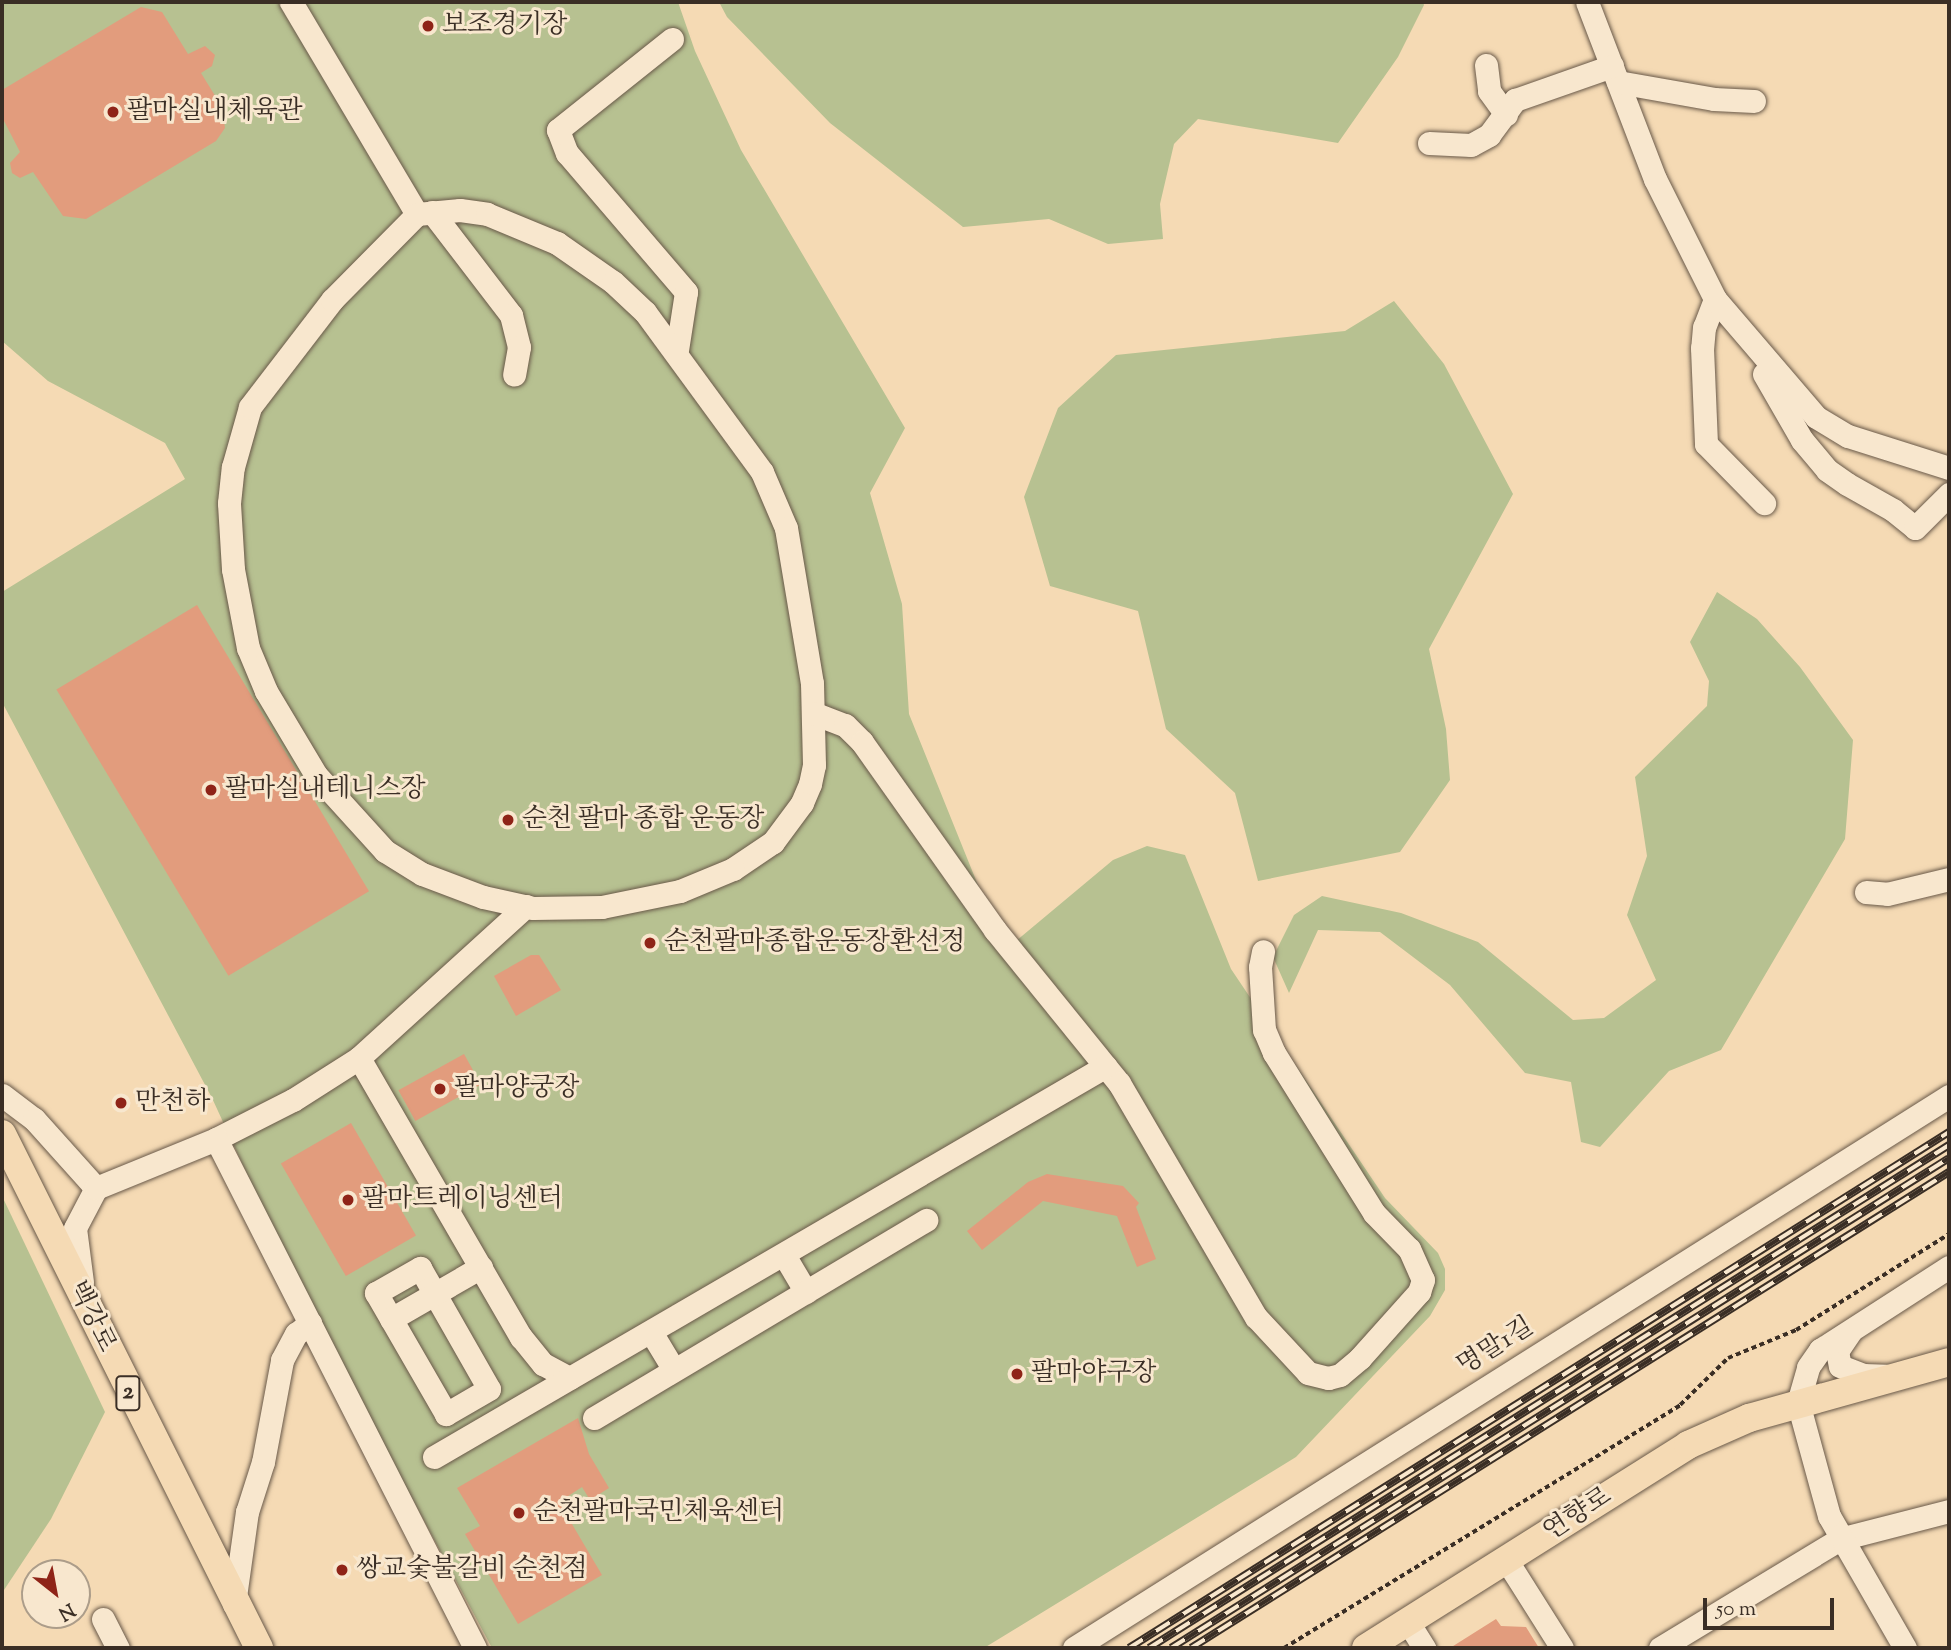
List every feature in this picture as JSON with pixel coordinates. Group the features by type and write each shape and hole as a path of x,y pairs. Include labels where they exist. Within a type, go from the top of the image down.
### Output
{"main road":[{"name":"백강로","path":"2,1134 88,1313 234,1604 259,1648"},
{"name":"연향로","path":"1366,1648 1688,1445 1749,1418 1949,1362"}],"street":[{"path":"291,2 424,213 511,315 519,347 514,375"},
{"path":"1587,2 1670,214 1715,299 1762,358 1816,417 1834,430 1949,468"},
{"path":"672,39 558,130 567,153 686,292 677,351"},
{"path":"1486,65 1489,91 1506,114"},
{"path":"1429,143 1471,145 1489,135 1516,100 1615,74 1714,99 1755,102"},
{"path":"424,213 487,214 557,243 613,282 677,351 762,472 779,510 796,569 813,713 810,784 802,803 773,842 733,869 680,891 602,907 526,906 441,884 385,851 352,820 290,737 248,648 233,569 229,503 233,467 250,407 332,300 424,213"},
{"path":"1715,299 1704,327 1702,348 1706,444 1764,503"},
{"path":"1762,358 1766,379 1802,440 1827,470 1847,485 1893,510 1915,528 1949,494"},
{"path":"813,713 845,725 862,742 995,930 1106,1066 1133,1104 1191,1212 1256,1317 1308,1373 1317,1378 1340,1375 1419,1292 1423,1280 1409,1249 1374,1213 1274,1053 1264,1030 1259,967 1263,951"},
{"path":"1866,892 1887,894 1949,879"},
{"path":"88,1313 75,1228 80,1210 96,1188 216,1139 293,1100 359,1058 526,906"},
{"path":"359,1058 534,1355 569,1378"},
{"path":"434,1457 1106,1066"},
{"path":"2,1095 34,1119 96,1188"},
{"name":"명말1길","path":"1074,1648 1949,1097"},
{"path":"216,1139 475,1648"},
{"path":"594,1418 926,1220"},
{"path":"784,1255 806,1292"},
{"path":"435,1294 489,1389 446,1414 391,1319 481,1267"},
{"path":"1894,1645 1840,1539 1798,1403 1813,1358 1852,1329 1949,1267"},
{"path":"234,1604 247,1512 263,1462 282,1360 296,1334 310,1323"},
{"path":"1852,1329 1837,1351 1840,1366 1863,1375 1897,1377"},
{"path":"651,1332 674,1370"},
{"path":"1660,1648 1840,1539 1949,1511"},
{"path":"1507,1561 1562,1648"},
{"path":"103,1619 118,1648"},
{"path":"1408,1622 1424,1648"}],"path":[{"path":"1284,1648 1680,1405 1728,1358 1796,1330 1949,1234"}],"green space":[{"name":"순천 팔마 종합 운동장","path":"2,2 678,2 695,51 741,150 905,428 870,493 902,604 909,714 990,915 1016,941 1113,860 1147,846 1185,855 1231,969 1385,1198 1438,1253 1445,1269 1445,1290 1430,1316 1296,1457 984,1648 492,1648 298,1285 212,1098 2,702 2,592 185,479 165,443 48,381 2,341"},
{"path":"719,2 1423,2 1424,5 1398,57 1338,143 1198,119 1174,144 1160,204 1163,239 1108,244 1049,219 963,227 830,123 727,17"},
{"path":"1394,301 1444,364 1513,494 1429,649 1446,729 1450,780 1400,852 1258,881 1235,793 1166,729 1138,611 1050,586 1024,497 1058,408 1116,355 1345,331"},
{"path":"1717,592 1757,619 1800,667 1853,740 1845,839 1721,1050 1669,1071 1600,1147 1581,1142 1571,1082 1525,1073 1450,985 1380,932 1318,930 1289,993 1273,957 1294,915 1322,896 1401,913 1478,942 1573,1020 1604,1018 1656,980 1627,915 1647,856 1635,777 1707,706 1709,681 1690,642"},
{"path":"2,1196 105,1412 51,1519 25,1559 21,1559 21,1564 2,1593"}],"building":[{"name":"팔마실내체육관","path":"141,7 162,12 188,54 205,46 215,55 212,66 201,73 222,107 225,128 216,141 86,219 63,216 33,172 20,178 12,173 10,163 20,152 2,117 2,90"},
{"name":"팔마실내테니스장","path":"197,605 369,891 228,976 56,689"},
{"path":"531,955 539,955 561,990 516,1016 494,976"},
{"name":"팔마양궁장","path":"464,1054 481,1085 415,1121 398,1090"},
{"name":"팔마트레이닝센터","path":"351,1123 416,1236 346,1276 281,1164"},
{"path":"1047,1174 1123,1186 1139,1203 1136,1207 1156,1259 1137,1267 1117,1216 1043,1201 982,1250 967,1231 1028,1182"},
{"name":"순천팔마국민체육센터","path":"578,1418 589,1454 609,1488 590,1500 582,1487 559,1502 602,1575 518,1624 465,1534 480,1526 457,1488"},
{"path":"1496,1619 1501,1626 1526,1627 1539,1648 1450,1648"}],"railway":[{"path":"1129,1648 1949,1132"},
{"path":"1149,1648 1949,1145"},
{"path":"1171,1648 1949,1158"},
{"path":"1191,1648 1949,1172"}],"place":[{"name":"보조경기장","path":"428,26"},
{"name":"팔마실내체육관","path":"113,112"},
{"name":"팔마실내테니스장","path":"211,790"},
{"name":"순천 팔마 종합 운동장","path":"508,820"},
{"name":"순천팔마종합운동장환선정","path":"650,943"},
{"name":"팔마양궁장","path":"440,1089"},
{"name":"만천하","path":"121,1103"},
{"name":"팔마트레이닝센터","path":"348,1200"},
{"name":"팔마야구장","path":"1017,1374"},
{"name":"순천팔마국민체육센터","path":"519,1513"},
{"name":"쌍교숯불갈비 순천점","path":"342,1570"}]}
